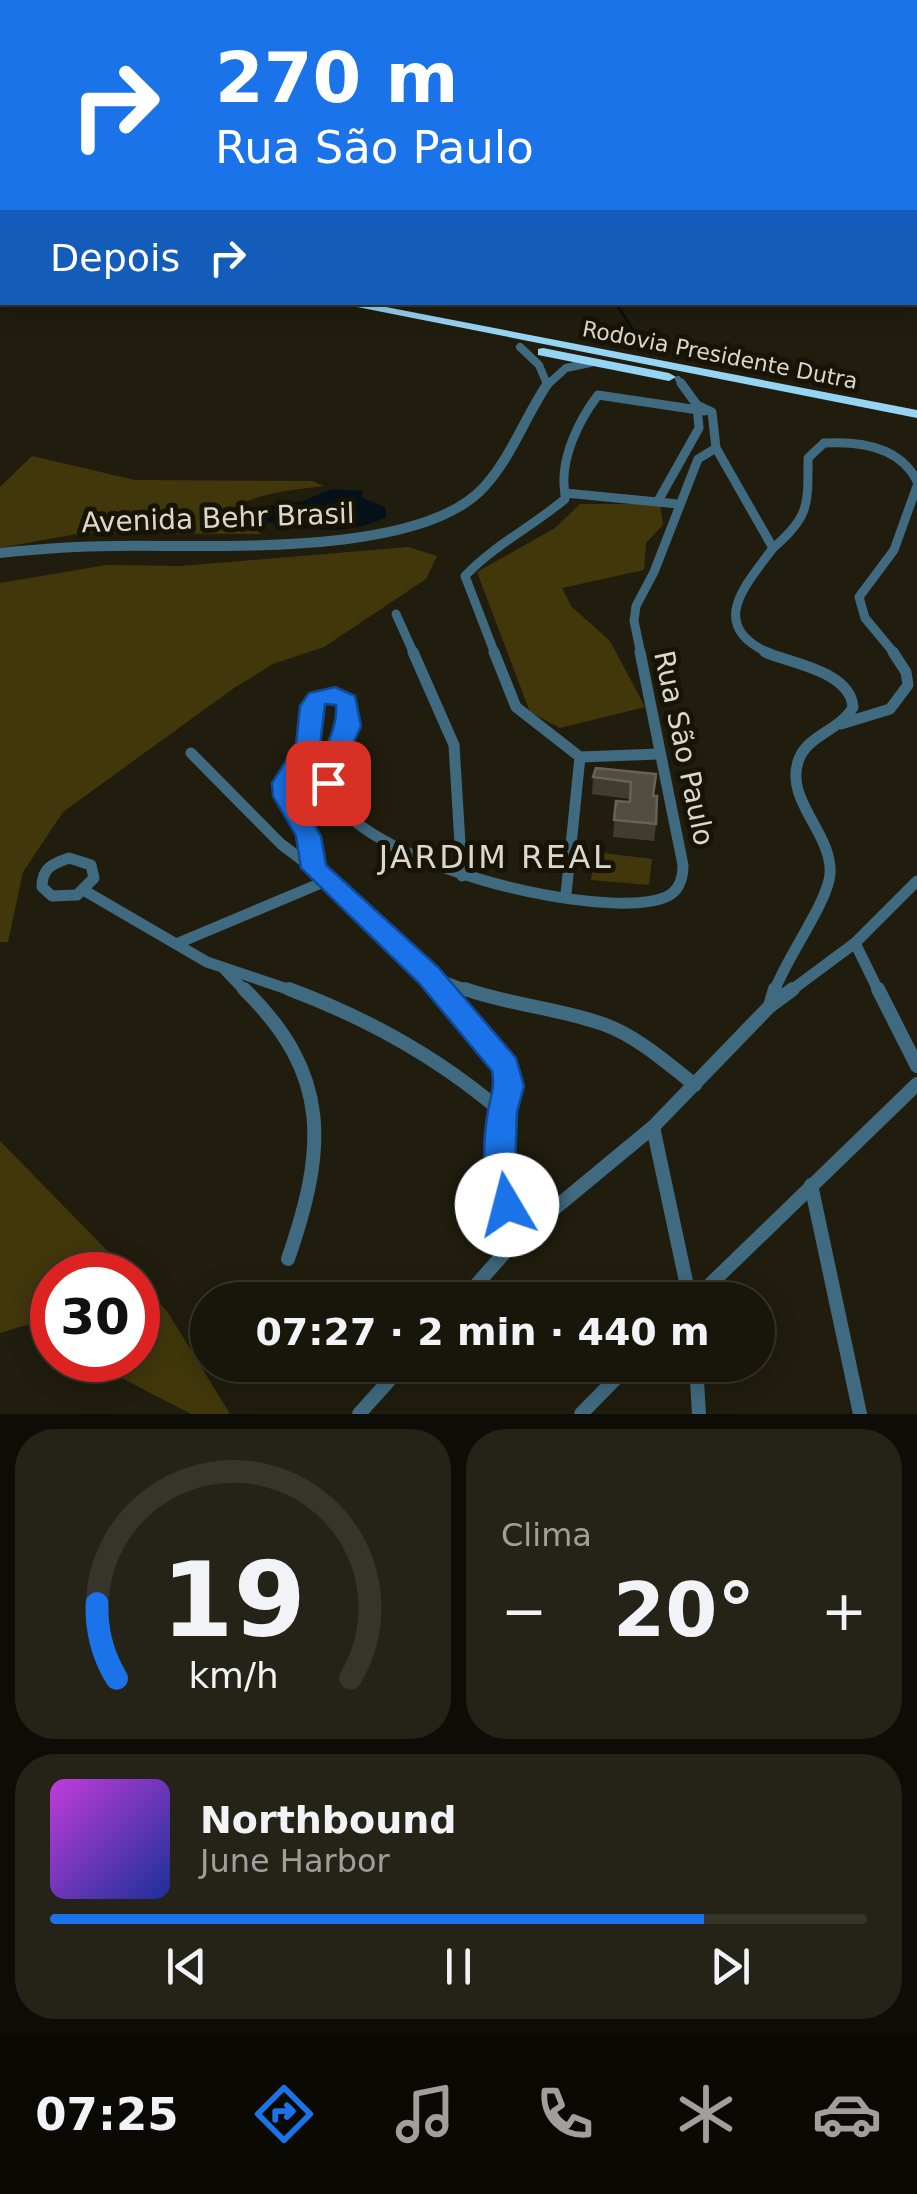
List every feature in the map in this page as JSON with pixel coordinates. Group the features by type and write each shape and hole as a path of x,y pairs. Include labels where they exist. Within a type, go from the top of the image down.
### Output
{"highway":[{"name":"Rodovia Presidente Dutra","path":"353,305 917,414"},
{"name":"Rodovia Presidente Dutra","path":"400,305 917,403"},
{"path":"397,314 590,363 678,378 783,387"}],"street":[{"path":"520,348 539,365 548,384 566,368 590,363"},
{"path":"658,501 698,428 698,408 678,378"},
{"name":"Avenida Behr Brasil","path":"0,553 57,546 336,541 432,520 472,501 484,488 548,384"},
{"path":"659,754 580,757 516,706 465,582 468,571 535,526 565,499 561,484 564,468 584,416 598,395 611,394 712,412 716,448 773,548"},
{"path":"770,1006 778,978 830,876 825,842 797,788 798,757 812,740 840,724 880,715 905,694 908,676 862,614 859,598 862,589 894,552 917,483 908,465 891,454 846,442 816,446 808,458 807,514 773,548 739,594 737,616 740,627 757,648 773,658 834,676 844,683 853,705 840,724"},
{"path":"688,448 716,448"},
{"name":"Rua São Paulo","path":"514,1242 500,1168 502,1112 509,1086 506,1066 428,975 314,868 308,836 285,796 284,783 308,746 313,702 335,694 346,701 350,726 329,770 328,783 335,800 382,837 462,876 644,903 677,890 684,870 634,621 636,606 654,572 698,459 716,448"},
{"path":"565,493 678,504"},
{"path":"396,614 454,744 462,876"},
{"path":"191,753 281,844 314,868"},
{"path":"566,894 580,757"},
{"path":"60,860 86,860 94,871 85,890 68,897 52,896 42,888 42,875 60,860"},
{"path":"176,944 326,881"},
{"path":"479,1282 514,1242 696,1085 770,1006 855,943 917,881"},
{"path":"85,890 225,970 269,982 337,1010 426,1053 469,1081 502,1112"},
{"path":"855,943 917,1066"},
{"path":"225,970 288,1038 302,1064 310,1092 314,1157 302,1222 288,1259"},
{"path":"428,975 498,1001 604,1024 643,1045 696,1085"},
{"path":"711,1282 917,1084"},
{"path":"652,1126 688,1282"},
{"path":"811,1185 860,1414"},
{"path":"359,1414 388,1382"},
{"path":"580,1414 613,1382"},
{"path":"697,1382 699,1414"}],"shaded area":[{"path":"32,456 135,480 312,481 324,486 261,496 227,512 262,534 82,533 0,548 0,487"},
{"path":"332,489 363,491 361,497 386,508 386,517 331,530 238,516 246,509 303,501"},
{"path":"580,504 660,504 663,525 646,543 644,570 562,588 571,606 610,641 645,707 560,728 530,712 477,572 555,528"},
{"path":"408,547 437,556 426,579 324,647 273,664 234,688 63,812 23,872 8,942 0,942 0,583 106,565 181,566"},
{"path":"595,852 652,859 649,885 591,880"},
{"path":"0,1141 109,1252 30,1252 30,1324 0,1333"},
{"path":"160,1304 190,1349 190,1382 210,1382 230,1414 191,1414 129,1382 160,1382"}],"building":[{"path":"596,768 656,774 656,824 614,820 616,801 630,802 631,782 593,777"}],"waterway":[{"path":"617,305 636,334 698,349"}],"district":[{"name":"JARDIM REAL","path":"496,857"}],"route":[{"path":"328,783 329,770 350,726 346,701 335,694 317,698 311,706 308,746 284,783 285,796 304,825 314,868 428,975 506,1066 509,1086 502,1112 500,1168 507,1205"}]}
